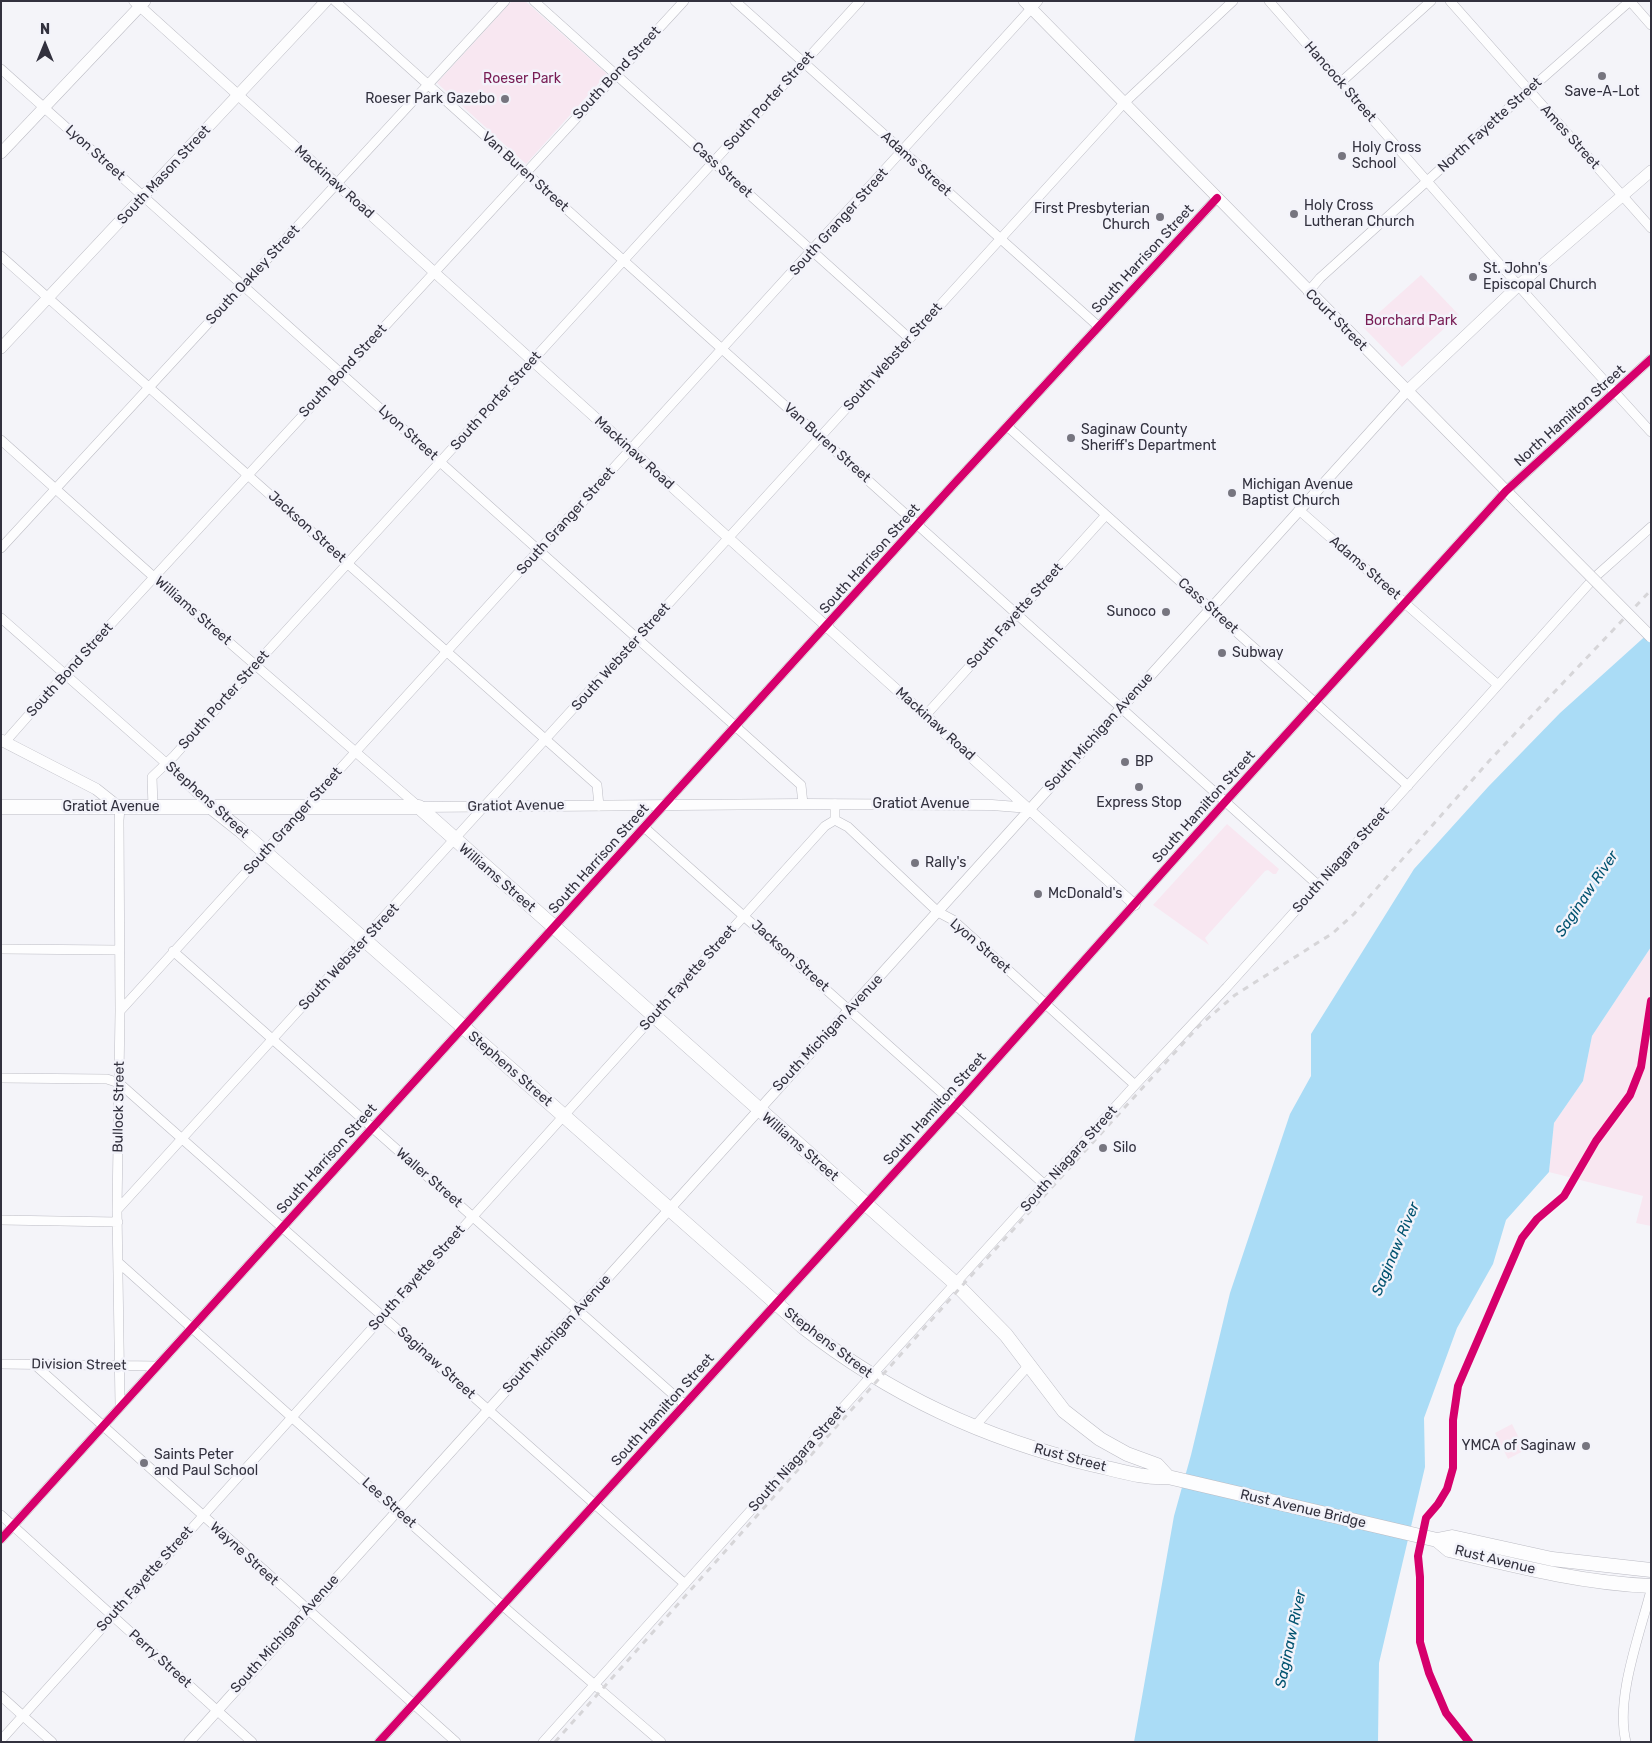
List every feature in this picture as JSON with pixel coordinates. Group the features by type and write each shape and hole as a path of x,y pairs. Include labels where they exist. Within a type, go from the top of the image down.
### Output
{"highway":[{"name":"Gratiot Avenue","path":"1,807 419,807"},
{"name":"Stephens Street","path":"211,807 266,852 668,1209 818,1339 872,1377 916,1401 975,1426"},
{"name":"Williams Street","path":"419,807 653,1017 956,1284 1006,1335 1064,1411 1087,1430 1127,1454 1157,1465 1168,1478"},
{"name":"Rust Street","path":"975,1426 1030,1447 1072,1459 1154,1478 1168,1478"},
{"name":"Rust Avenue Bridge","path":"1168,1478 1437,1540"},
{"name":"Rust Avenue","path":"1437,1540 1452,1536 1552,1558 1651,1570"},
{"name":"Rust Avenue","path":"1437,1540 1449,1550 1554,1575 1651,1588"}],"main road":[{"name":"South Mason Street","path":"1,348 326,1"},
{"path":"1,153 139,3"},
{"name":"Court Street","path":"1031,4 1124,103 1308,292 1651,637"},
{"path":"1407,391 1519,285 1651,171"},
{"path":"3,741 96,789 120,808"}],"street":[{"name":"Van Buren Street","path":"335,1 1318,885"},
{"name":"South Oakley Street","path":"1,548 505,1"},
{"name":"Cass Street","path":"534,1 909,338"},
{"name":"South Bond Street","path":"3,741 684,1"},
{"name":"Adams Street","path":"734,1 1098,326"},
{"name":"South Porter Street","path":"152,807 152,777 167,764 860,1"},
{"name":"South Webster Street","path":"118,1210 1124,103 1233,1"},
{"name":"Hancock Street","path":"1269,1 1651,432"},
{"path":"1340,82 1431,1"},
{"name":"Ames Street","path":"1450,1 1651,228"},
{"path":"1630,1 1651,25"},
{"name":"North Fayette Street","path":"1308,292 1320,278 1427,181 1630,1"},
{"name":"Mackinaw Road","path":"139,3 433,272 1135,904"},
{"name":"South Granger Street","path":"120,1011 903,152 1031,4"},
{"name":"Lyon Street","path":"1,69 801,785 803,804"},
{"name":"South Harrison Street","path":"1,1539 918,524 1217,198"},
{"name":"Jackson Street","path":"1,256 597,785 599,806"},
{"name":"North Hamilton Street","path":"1506,491 1651,360"},
{"name":"South Michigan Avenue","path":"189,1742 757,1109 850,1010 1407,391"},
{"name":"Cass Street","path":"1007,426 1408,786"},
{"name":"Williams Street","path":"1,440 354,753 419,807"},
{"name":"South Hamilton Street","path":"379,1742 1046,1005 1224,802 1506,491"},
{"name":"Adams Street","path":"1299,510 1498,685"},
{"name":"South Fayette Street","path":"925,716 1106,515"},
{"name":"South Niagara Street","path":"544,1742 1135,1085 1228,987 1595,577 1651,527"},
{"name":"Stephens Street","path":"1,618 167,764 211,807"},
{"path":"834,804 834,820"},
{"name":"Gratiot Avenue","path":"419,807 992,804 1030,808"},
{"name":"Bullock Street","path":"120,808 118,820 120,1406"},
{"name":"Lyon Street","path":"834,820 848,827 938,912 953,920 1135,1085"},
{"name":"South Fayette Street","path":"1,1740 825,826 834,820"},
{"name":"Jackson Street","path":"645,828 1045,1185"},
{"path":"1,948 119,950"},
{"name":"Waller Street","path":"173,951 685,1405"},
{"path":"1,1078 107,1079 119,1083"},
{"name":"Saginaw Street","path":"119,1083 685,1584"},
{"path":"1,1220 118,1222"},
{"name":"Lee Street","path":"119,1263 502,1604 661,1742"},
{"name":"Division Street","path":"1,1364 157,1366"},
{"name":"Wayne Street","path":"34,1364 456,1742"},
{"path":"975,1426 1028,1366"},
{"name":"Perry Street","path":"1,1515 252,1742"},
{"path":"1626,1742 1623,1726 1624,1708 1629,1678 1651,1588"},
{"path":"1,1696 52,1742"}],"green space":[{"name":"Roeser Park","path":"512,1 525,1 607,74 526,164 437,83"},
{"name":"Borchard Park","path":"1421,275 1459,315 1402,367 1363,327"},
{"path":"1227,824 1279,869 1276,874 1268,870 1265,871 1205,938 1209,945 1153,905"},
{"path":"1651,947 1651,1226 1636,1223 1643,1196 1549,1172 1554,1123 1583,1081 1592,1036"},
{"path":"1512,1424 1525,1450 1508,1459 1495,1433"}],"water":[{"name":"Saginaw River","path":"1651,631 1651,947 1592,1036 1583,1081 1554,1123 1549,1172 1506,1220 1493,1264 1457,1328 1424,1418 1425,1467 1379,1663 1378,1742 1134,1742 1174,1516 1191,1455 1230,1293 1290,1114 1311,1076 1311,1034 1414,869 1488,787 1560,713"}],"railway":[{"path":"555,1742 960,1288 1199,1026 1235,995 1333,933 1354,914 1489,761 1651,590"}],"cycle path":[{"path":"1,1539 953,485 1217,198"},
{"path":"379,1742 955,1106 1225,802 1506,491 1651,359"},
{"path":"1469,1742 1446,1713 1429,1673 1420,1642 1420,1577 1418,1556 1426,1518 1438,1504 1447,1489 1453,1468 1453,1420 1458,1386 1522,1238 1537,1219 1564,1196 1596,1141 1630,1095 1641,1067 1651,1001"}],"place":[{"name":"Save-A-Lot","path":"1602,76"},
{"name":"Roeser Park Gazebo","path":"505,99"},
{"name":"Holy Cross School","path":"1342,156"},
{"name":"Holy Cross Lutheran Church","path":"1294,214"},
{"name":"First Presbyterian Church","path":"1160,217"},
{"name":"St. John's Episcopal Church","path":"1473,277"},
{"name":"Saginaw County Sheriff's Department","path":"1071,438"},
{"name":"Michigan Avenue Baptist Church","path":"1232,493"},
{"name":"Sunoco","path":"1166,612"},
{"name":"Subway","path":"1222,653"},
{"name":"BP","path":"1125,762"},
{"name":"Express Stop","path":"1139,787"},
{"name":"Rally's","path":"915,863"},
{"name":"McDonald's","path":"1038,894"},
{"name":"Silo","path":"1103,1148"},
{"name":"YMCA of Saginaw","path":"1586,1446"},
{"name":"Saints Peter and Paul School","path":"144,1463"}]}
